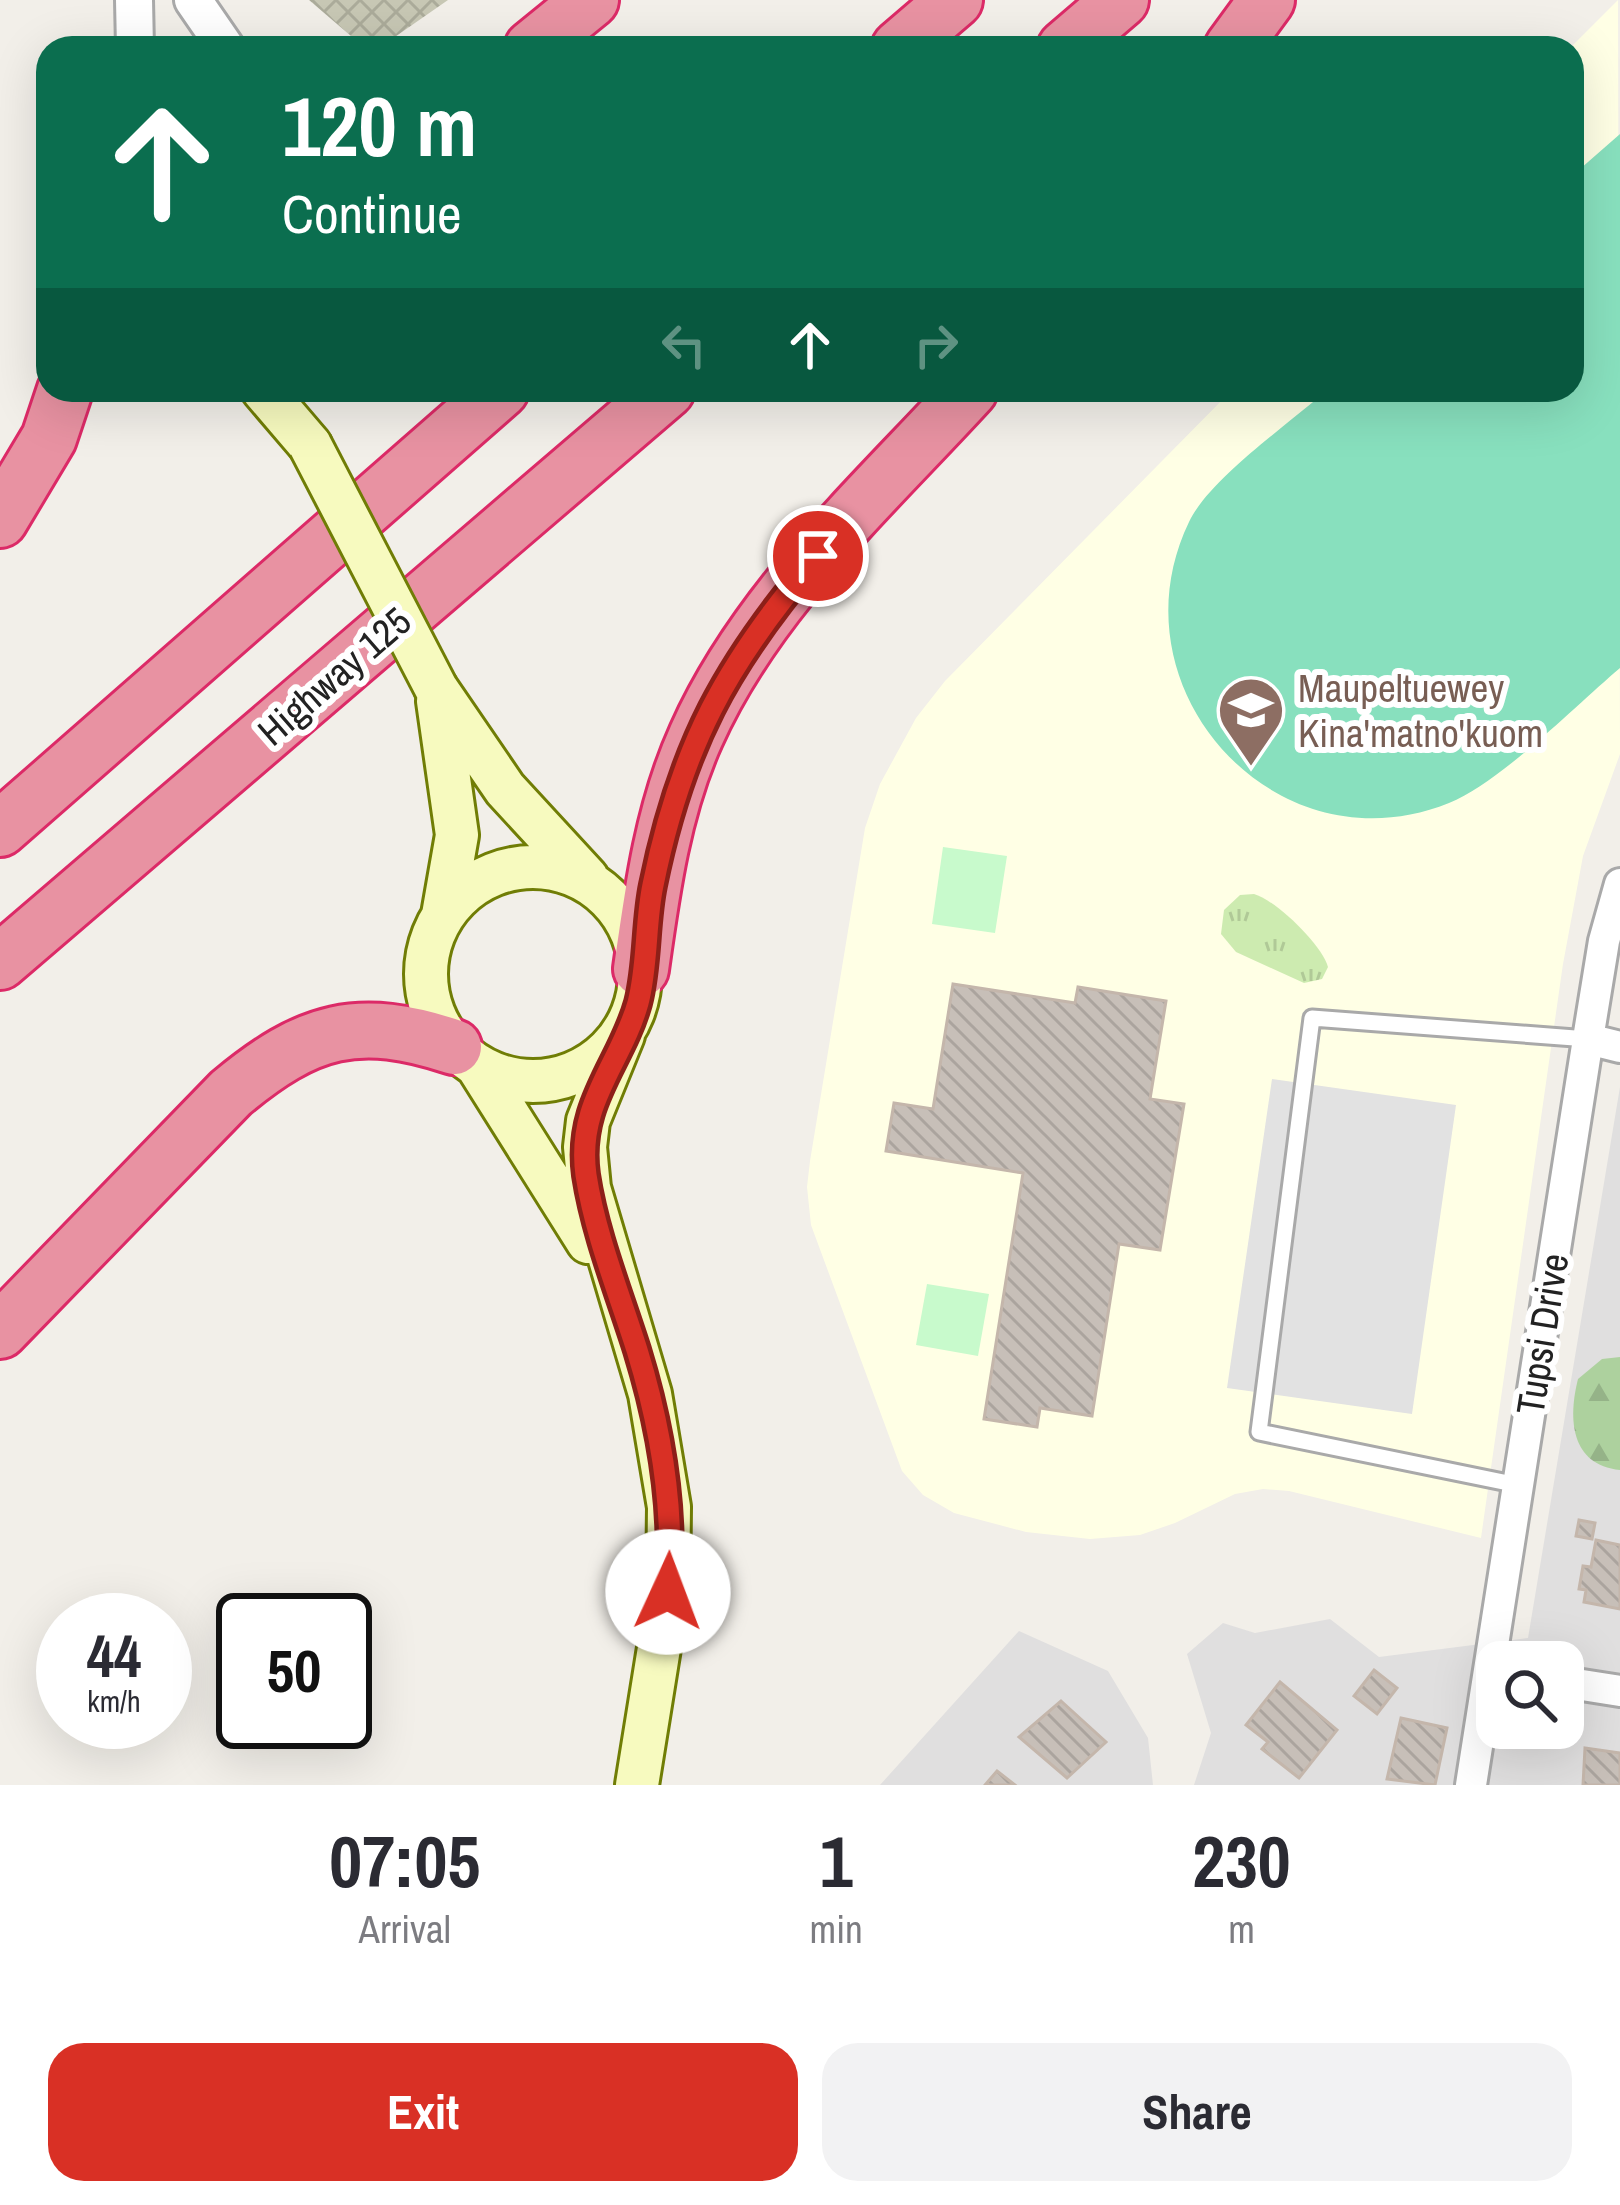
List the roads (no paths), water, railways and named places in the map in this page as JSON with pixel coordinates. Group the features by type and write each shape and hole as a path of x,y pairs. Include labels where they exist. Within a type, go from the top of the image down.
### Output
{"highway":[{"path":"547,36 591,0"},
{"path":"913,36 955,0"},
{"path":"1079,36 1121,0"},
{"path":"1241,36 1267,0"},
{"path":"0,520 49,438 61,402"},
{"path":"0,829 487,402"},
{"name":"Highway 125","path":"0,962 653,402"},
{"path":"641,969 652,891 672,806 716,694 783,596 959,402"},
{"path":"0,1331 231,1093 261,1068 308,1043 353,1030 408,1032 466,1057"}],"main road":[{"path":"272,402 310,445 436,688 505,789 617,905 634,935 641,969 638,1003 588,1120 585,1147 589,1188 657,1429 670,1529 667,1605 637,1785"},
{"path":"302,402 310,445"},
{"path":"436,688 457,821 443,915 425,967 427,995 436,1022 547,1171 622,1306"},
{"path":"443,915 461,893 492,874 526,866 560,869 592,883"},
{"path":"466,1057 507,1079 538,1082 562,1078 599,1060 623,1034"}],"street":[{"path":"134,0 135,36"},
{"path":"193,0 218,36"},
{"name":"Tupsi Drive","path":"1497,1641 1588,1039 1604,941 1620,884"},
{"path":"1588,1039 1620,1047"},
{"path":"1584,1685 1620,1691"},
{"name":"Tupsi Drive","path":"1471,1785 1478,1749"}],"lane":[{"path":"1518,1486 1258,1432 1312,1018 1588,1039"}],"place":[{"name":"Maupeltuewey Kina'matno'kuom","path":"1251,769"}]}
